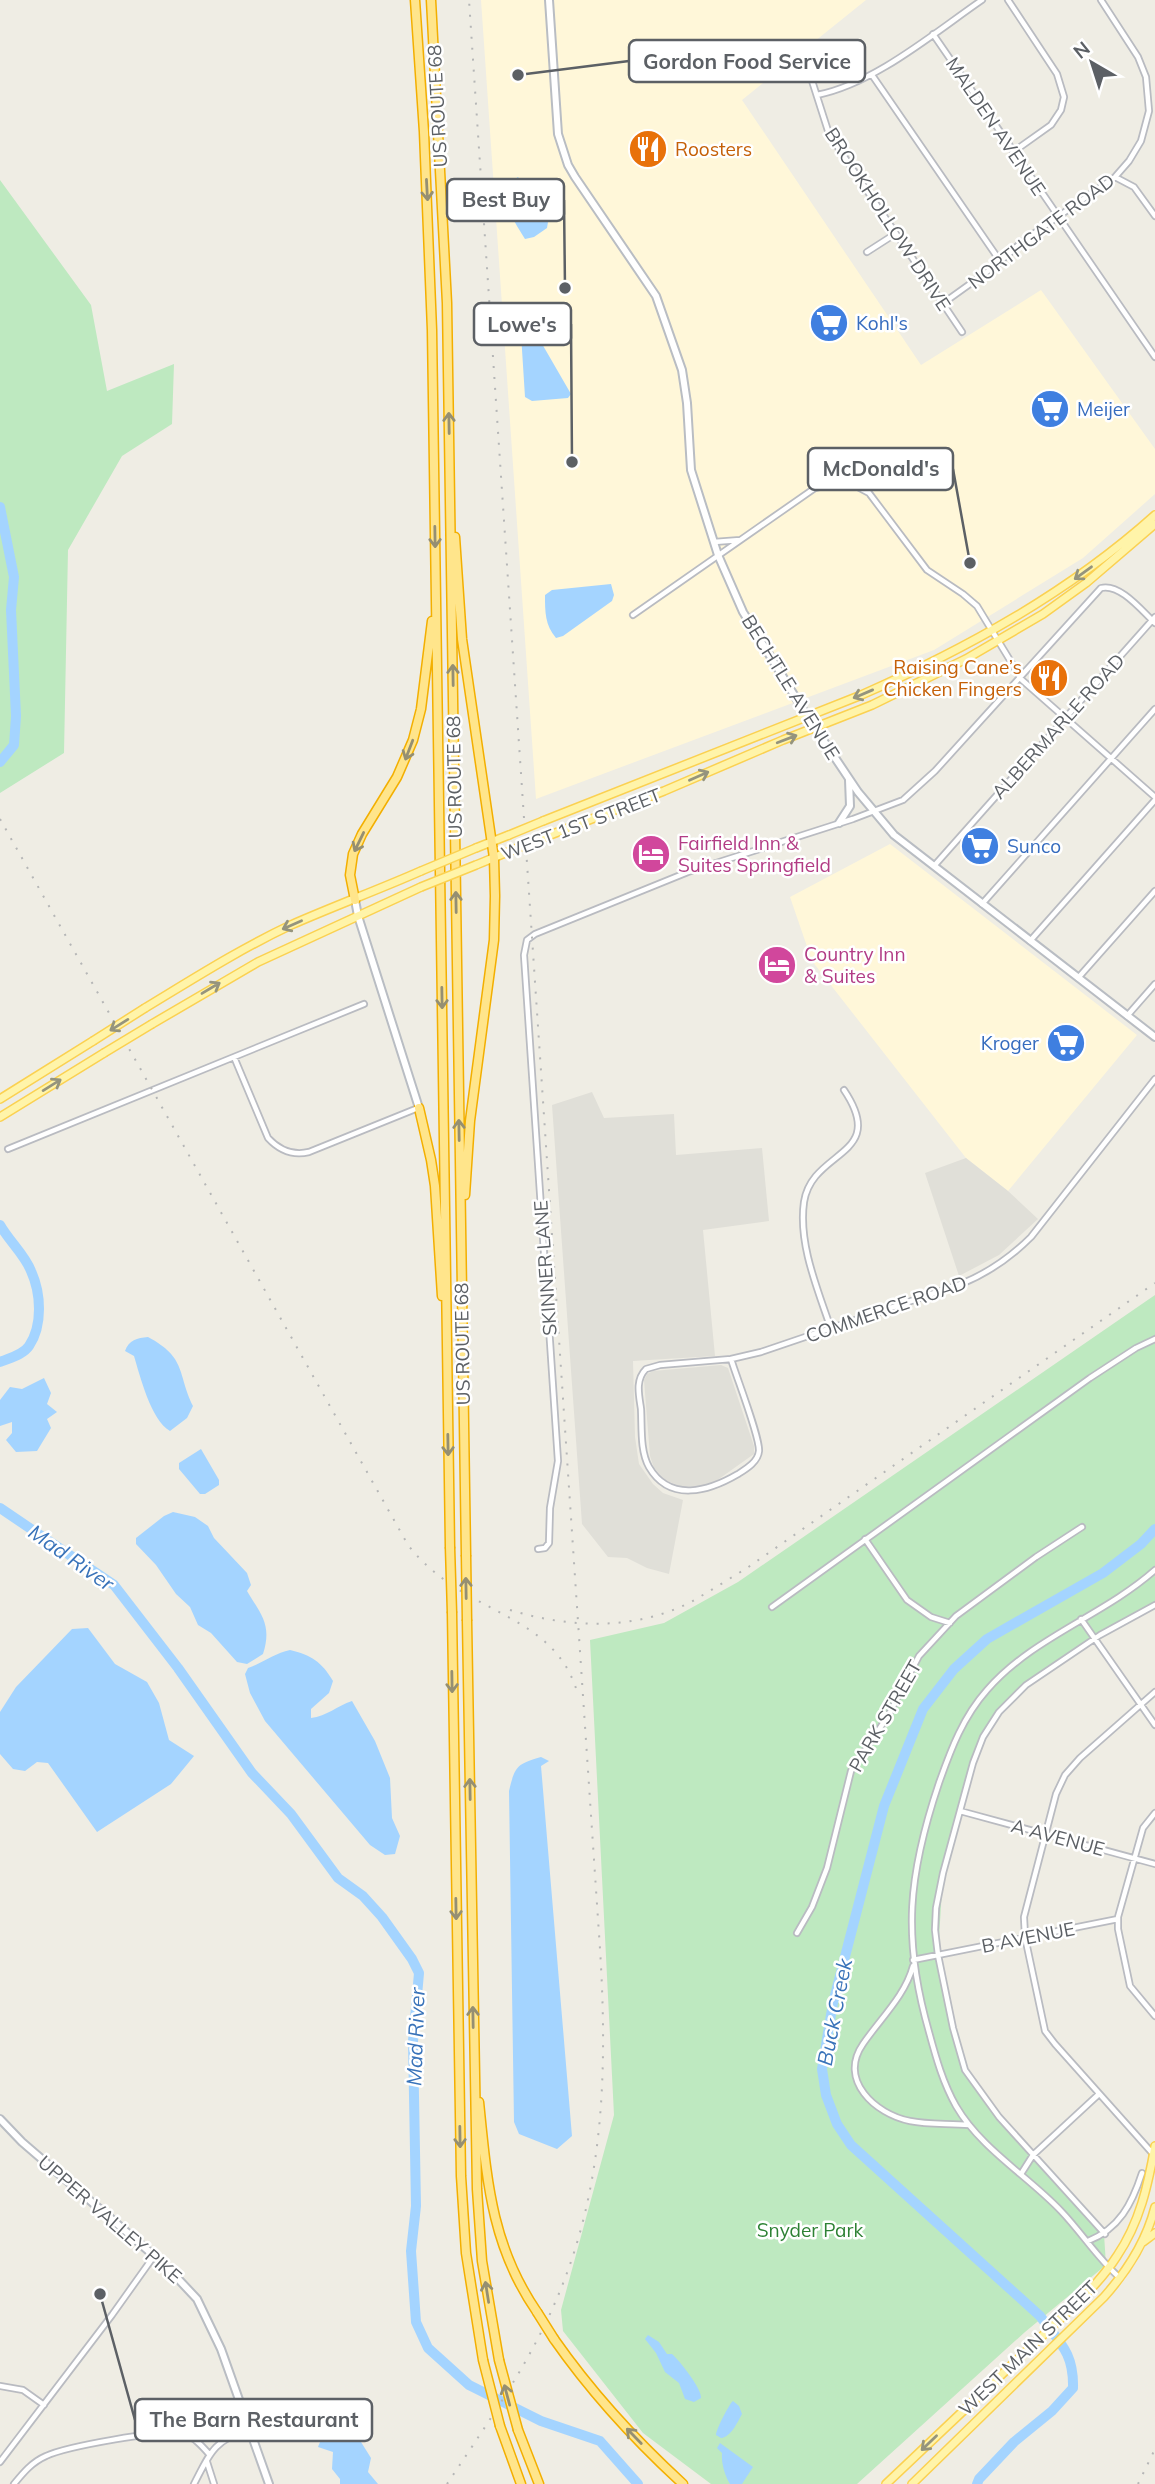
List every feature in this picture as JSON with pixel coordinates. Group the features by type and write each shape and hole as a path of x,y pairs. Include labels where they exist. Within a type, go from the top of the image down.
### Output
{"highway":[{"name":"US ROUTE 68","path":"415,0 429,231 460,2176 466,2253 483,2360 500,2426 522,2484"},
{"name":"US ROUTE 68","path":"431,0 444,230 449,452 474,2050"},
{"path":"449,452 462,639 494,858 494,940 470,1121 461,1222"},
{"path":"355,900 350,875 353,854 397,777 418,724 436,586"},
{"path":"419,1108 435,1186 439,1275 447,1341"},
{"path":"474,2050 485,2171 495,2222 510,2264 554,2339 583,2378 628,2430 683,2484"},
{"path":"474,2050 479,2224 488,2299 499,2360 518,2430 539,2484"}],"main road":[{"name":"WEST 1ST STREET","path":"0,1099 211,967 293,925 476,848 911,673 1037,605 1122,544 1155,515"},
{"name":"WEST 1ST STREET","path":"1,1117 258,961 421,887 872,705 998,642 1086,583 1155,524"},
{"path":"1141,2207 1148,2187 1154,2152"},
{"name":"WEST MAIN STREET","path":"886,2484 1065,2314 1108,2268 1131,2232 1141,2207"},
{"name":"WEST MAIN STREET","path":"912,2484 1079,2323 1120,2278 1142,2243 1155,2210"},
{"path":"1142,2243 1155,2233"}],"street":[{"name":"BECHTLE AVENUE","path":"549,0 559,138 570,169 656,296 682,370 691,470 718,555 743,612 807,716 849,778 894,835 1155,1037"},
{"path":"817,95 845,89 872,75 982,0"},
{"path":"1008,0 1057,74 1064,97 1061,110 1051,125 1013,152"},
{"name":"NORTHGATE ROAD","path":"942,304 1016,246 1115,177 1136,150 1147,120 1148,89 1143,67 1101,0"},
{"name":"MALDEN AVENUE","path":"933,34 1155,357"},
{"name":"BROOKHOLLOW DRIVE","path":"806,62 829,134 962,332"},
{"path":"872,75 1000,261"},
{"path":"1147,120 1155,121"},
{"path":"1115,177 1134,187 1155,216"},
{"path":"867,252 895,234"},
{"path":"634,615 815,488 839,482 854,485 875,498 928,570 971,599 1019,676 1155,798 1030,941"},
{"path":"714,542 741,540"},
{"path":"839,824 901,800 919,786 1095,592 1107,586 1119,591 1154,620"},
{"name":"ALBERMARLE ROAD","path":"934,866 1154,620"},
{"path":"982,904 1155,709"},
{"path":"839,824 850,806 849,778"},
{"name":"SKINNER LANE","path":"538,1549 545,1548 549,1543 550,1508 558,1461 524,948 527,940 535,934 691,871 839,824"},
{"path":"1078,978 1155,891"},
{"path":"234,1057 268,1138 291,1153 309,1152 419,1108 355,900"},
{"path":"1127,1016 1155,984"},
{"path":"8,1149 364,1004"},
{"name":"COMMERCE ROAD","path":"731,1359 755,1434 758,1455 741,1471 715,1486 698,1491 683,1491 661,1480 647,1462 643,1446 639,1382 643,1373 651,1367 731,1359 761,1352 986,1273 1007,1258 1041,1225 1155,1079"},
{"path":"831,1329 806,1245 804,1205 808,1189 820,1172 855,1140 858,1120 844,1090"},
{"path":"772,1607 1119,1359 1155,1339"},
{"name":"PARK STREET","path":"797,1933 819,1890 855,1763 888,1716 912,1666 950,1623 1015,1572 1082,1527"},
{"path":"865,1539 906,1600 931,1617 950,1623"},
{"path":"1120,2278 1108,2268 1061,2211 970,2125 957,2107 942,2077 927,2026 913,1962 911,1911 920,1852 935,1796 958,1734 981,1697 1007,1670 1081,1619 1133,1588 1155,1570"},
{"path":"1105,2234 1032,2155 986,2101 965,2070 953,2028 935,1930 938,1894 978,1748 999,1712 1026,1685 1096,1638 1155,1605"},
{"path":"1081,1619 1155,1725"},
{"path":"1154,2152 1045,2031 1025,1937 1026,1906 1056,1794 1065,1774 1155,1692"},
{"name":"A AVENUE","path":"960,1811 1155,1864"},
{"path":"1155,1813 1143,1828 1118,1919 1130,1986 1155,2016"},
{"name":"B AVENUE","path":"913,1962 1118,1919"},
{"path":"913,1962 909,1977 895,2002 857,2054 857,2083 872,2103 898,2118 920,2123 970,2125"},
{"path":"1021,2174 1032,2155 1099,2094"},
{"name":"UPPER VALLEY PIKE","path":"0,2119 3,2128 189,2288 204,2310 221,2349 269,2484"},
{"path":"1088,2241 1105,2234 1128,2205 1142,2173"},
{"name":"WEST MAIN STREET","path":"1141,2207 1155,2210"},
{"path":"0,2462 154,2256"},
{"path":"0,2386 23,2390 44,2405"},
{"path":"194,2484 208,2456 230,2436 249,2429"},
{"path":"14,2484 28,2468 43,2457 65,2450 177,2433 188,2436 201,2445 208,2456 208,2467 214,2484"}],"shaded area":[{"path":"481,0 866,0 742,100 921,365 1041,290 1155,449 1155,494 1083,558 934,650 536,799"},
{"path":"890,844 1137,1035 1008,1191 966,1158 812,961 790,897"},
{"path":"592,1092 604,1118 674,1114 676,1155 762,1148 769,1221 703,1230 715,1356 633,1361 635,1437 639,1464 663,1493 683,1500 669,1574 647,1568 627,1558 608,1557 582,1524 552,1105"},
{"path":"966,1158 1038,1219 999,1255 959,1276 925,1173"},
{"path":"721,1365 728,1368 754,1446 754,1454 716,1481 701,1486 682,1487 665,1480 654,1468 650,1456 644,1380 647,1374 653,1371"}],"green space":[{"path":"0,180 91,305 107,391 174,364 172,424 122,456 68,550 64,753 0,793"},
{"name":"Snyder Park","path":"1155,1295 1155,1604 1095,1638 1009,1700 983,1737 943,1873 938,1955 962,2062 999,2117 1104,2234 1106,2265 1025,2332 857,2484 711,2484 643,2433 563,2331 561,2310 614,2115 590,1640 664,1623 738,1582"}],"water":[{"path":"518,177 548,222 547,228 534,237 525,239 510,212 507,198 509,183"},
{"path":"527,327 534,330 571,394 568,398 532,401 525,397 521,334"},
{"path":"611,584 614,595 612,601 563,636 556,638 548,623 545,595 552,590"},
{"path":"148,1337 175,1359 193,1406 187,1418 170,1431 152,1408 134,1356 125,1351 134,1340"},
{"path":"44,1378 51,1393 47,1404 57,1412 47,1419 51,1428 37,1451 16,1452 6,1440 12,1433 12,1422 0,1426 0,1400 10,1387 22,1389"},
{"path":"201,1449 219,1480 219,1485 205,1494 200,1494 179,1469 179,1463"},
{"path":"173,1512 195,1517 208,1526 214,1538 247,1573 251,1585 247,1591 264,1621 266,1644 263,1654 247,1664 237,1662 211,1633 198,1625 190,1607 176,1594 156,1565 136,1544 136,1538"},
{"path":"88,1628 115,1664 147,1682 159,1703 169,1740 194,1756 171,1784 97,1832 48,1763 37,1762 25,1771 13,1769 0,1754 0,1712 16,1687 72,1629"},
{"path":"290,1650 315,1660 333,1681 329,1693 311,1709 311,1718 352,1701 375,1741 390,1778 392,1818 400,1836 395,1854 385,1855 370,1845 265,1721 250,1693 245,1674 248,1668"},
{"path":"541,1757 549,1761 541,1766 572,2136 557,2149 519,2134 514,2122 509,1791 518,1767"},
{"path":"648,2335 680,2363 694,2382 701,2398 694,2402 685,2399 679,2383 665,2372 656,2353 645,2339"},
{"path":"733,2401 742,2414 731,2432 721,2438 716,2435"},
{"path":"344,2404 361,2419 361,2442 371,2458 368,2472 378,2484 340,2484 340,2479 332,2469 333,2452 318,2447 330,2417"},
{"path":"720,2443 753,2467 742,2484 730,2484 728,2481 722,2453 717,2448"}],"waterway":[{"name":"Mad River","path":"0,507 14,577 11,610 16,716 14,745 0,762"},
{"name":"Mad River","path":"0,1225 28,1265 37,1289 39,1309 37,1329 29,1346 20,1354 0,1362"},
{"name":"Mad River","path":"0,1508 114,1585 178,1668 252,1773 291,1814 338,1878 363,1896 382,1917 412,1959 419,1973 413,2041 416,2206 411,2251 416,2322 428,2348 469,2385 541,2421 600,2441 638,2484"},
{"name":"Buck Creek","path":"977,2484 1014,2442 1052,2411 1073,2388 1071,2366 1064,2349 1040,2316 851,2145 837,2124 826,2095 822,2069 833,2003 884,1806 923,1709 954,1669 987,1639 1103,1573 1141,1544 1155,1529"}],"railway":[{"path":"447,2484 510,2388 538,2338 562,2286 587,2204 595,2162 600,2120 603,2035 600,1949 469,0"},
{"path":"0,819 408,1545 449,1583 512,1619 545,1642 559,1656 578,1695"},
{"path":"510,1610 555,1620 601,1624 647,1618 691,1602 747,1568 1155,1283"},
{"path":"1138,2484 1155,2449"}],"place":[{"name":"Gordon Food Service","path":"518,75"},
{"name":"Roosters","path":"648,149"},
{"name":"Best Buy","path":"565,288"},
{"name":"Kohl's","path":"829,323"},
{"name":"Meijer","path":"1050,409"},
{"name":"Lowe's","path":"572,462"},
{"name":"McDonald's","path":"970,563"},
{"name":"Raising Cane’s Chicken Fingers","path":"1049,678"},
{"name":"Sunco","path":"980,846"},
{"name":"Fairfield Inn & Suites Springfield","path":"651,854"},
{"name":"Country Inn & Suites","path":"777,965"},
{"name":"Kroger","path":"1066,1043"},
{"name":"The Barn Restaurant","path":"100,2294"}]}
